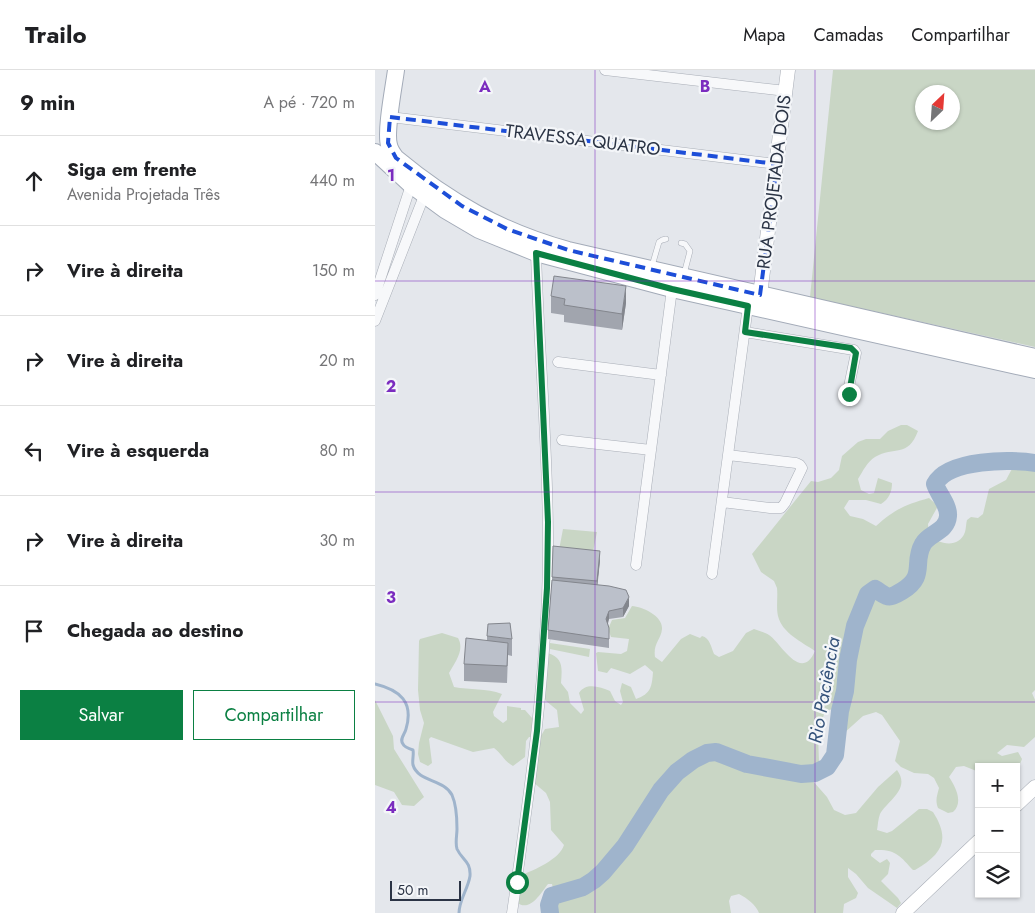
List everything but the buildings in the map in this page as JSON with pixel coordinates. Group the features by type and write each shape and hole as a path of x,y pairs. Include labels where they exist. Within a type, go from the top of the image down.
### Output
{"main road":[{"path":"396,70 384,127 391,151 396,158 444,194 484,218 552,246 650,269 678,283"},
{"path":"375,152 411,185 445,210 479,230 536,253 754,300 1035,357"},
{"path":"754,300 1035,370"}],"street":[{"path":"605,70 786,91"},
{"name":"RUA PROJETADA DOIS","path":"754,300 777,164 788,70"},
{"name":"TRAVESSA QUATRO","path":"384,127 777,164"},
{"path":"386,278 411,185"},
{"path":"375,320 378,297 425,196"},
{"path":"512,913 537,731 547,588 548,522 536,253"},
{"path":"636,565 661,375 678,283"},
{"path":"713,574 745,332 754,300"},
{"path":"745,332 854,350 856,353 849,394 847,396"},
{"path":"558,362 661,375"},
{"path":"562,440 651,450"},
{"path":"722,502 776,509 781,508 802,468 796,463 729,455"},
{"path":"1020,801 1035,788"},
{"path":"903,913 975,845"}],"lane":[{"path":"650,269 659,242 666,239"},
{"path":"678,283 690,251 685,244 681,243"}],"highlighted area":[{"path":"390,117 777,164 760,295 568,250 507,229 462,206 396,158 388,143"}],"green space":[{"path":"833,70 1035,70 1035,347 810,297"},
{"path":"901,425 907,425 918,431 910,445 872,459 858,479 861,490 869,494 874,493 878,478 892,483 889,495 881,504 866,500 849,500 844,508 850,516 863,519 876,526 901,508 929,498 938,506 928,524 929,536 943,543 958,541 965,532 967,520 971,517 978,518 983,514 989,489 1006,480 1014,465 1023,462 1035,463 1035,690 1032,693 1035,700 1035,737 1024,747 1007,745 997,753 1002,756 1018,752 1022,759 1020,764 975,763 975,770 964,766 956,767 949,777 956,789 958,804 953,812 948,813 938,808 936,800 939,788 934,778 928,774 914,773 901,767 895,761 900,741 882,715 876,712 863,716 843,734 833,709 825,711 818,734 819,762 812,772 812,780 827,797 834,810 845,815 856,813 878,787 897,770 901,777 900,789 880,814 877,830 887,833 892,831 919,809 927,809 933,812 939,822 942,831 941,846 932,858 915,870 893,852 875,850 871,854 880,863 887,859 890,863 888,874 881,881 901,903 897,908 868,888 848,868 848,877 858,893 856,898 844,904 843,913 759,913 751,902 739,894 731,896 729,901 731,913 551,913 554,893 552,884 548,884 530,904 521,905 516,902 522,875 552,859 562,850 564,845 551,830 550,802 546,793 527,777 530,763 539,755 538,741 545,729 559,727 557,710 546,701 541,692 547,653 557,657 561,664 561,683 568,692 570,703 581,714 584,710 579,693 585,687 598,687 610,691 615,701 621,705 623,702 620,691 622,683 631,687 636,699 645,695 650,689 653,672 645,665 630,674 611,668 607,673 598,671 596,653 621,654 627,651 629,639 611,637 608,629 612,620 625,618 632,606 647,610 659,620 662,629 656,645 655,657 662,662 681,639 690,634 707,639 714,654 719,657 733,651 746,633 754,629 769,635 797,662 804,663 809,660 815,651 788,632 780,622 777,609 777,588 774,581 761,572 752,554 811,481 818,482 831,478 839,470 842,456 858,442 866,439 880,439 888,431"},
{"path":"563,529 597,532 593,552 559,550"},
{"path":"442,633 458,638 460,642 460,651 449,673 454,687 502,694 493,712 494,716 503,723 507,720 507,706 521,708 540,727 535,737 529,737 526,741 525,757 513,766 494,748 473,752 431,737 429,739 432,763 428,766 420,762 418,754 419,743 424,723 420,710 418,690 419,641 420,639"},
{"path":"550,643 590,649 589,657 550,649"},
{"path":"375,700 393,736 394,749 424,797 414,806 402,805 394,792 375,785"}],"waterway":[{"name":"Rio Paciência","path":"550,913 549,905 552,896 583,887 603,872 625,846 661,790 677,772 693,760 707,753 716,752 747,764 801,774 815,773 827,767 835,755 840,711 855,626 868,594 875,589 885,596 890,596 897,594 910,585 917,575 920,551 923,544 929,537 945,526 947,521 947,508 935,484 942,476 966,465 997,461 1035,463"},
{"path":"375,684 392,690 406,704 408,720 402,742 407,748 413,750 413,765 416,771 425,778 443,786 452,795 457,821 456,847 468,864 470,871 469,881 460,904 459,913"}],"route":[{"path":"517,882 537,731 548,556 536,253 672,289 748,306 745,332 851,348 856,353 849,394"}]}
